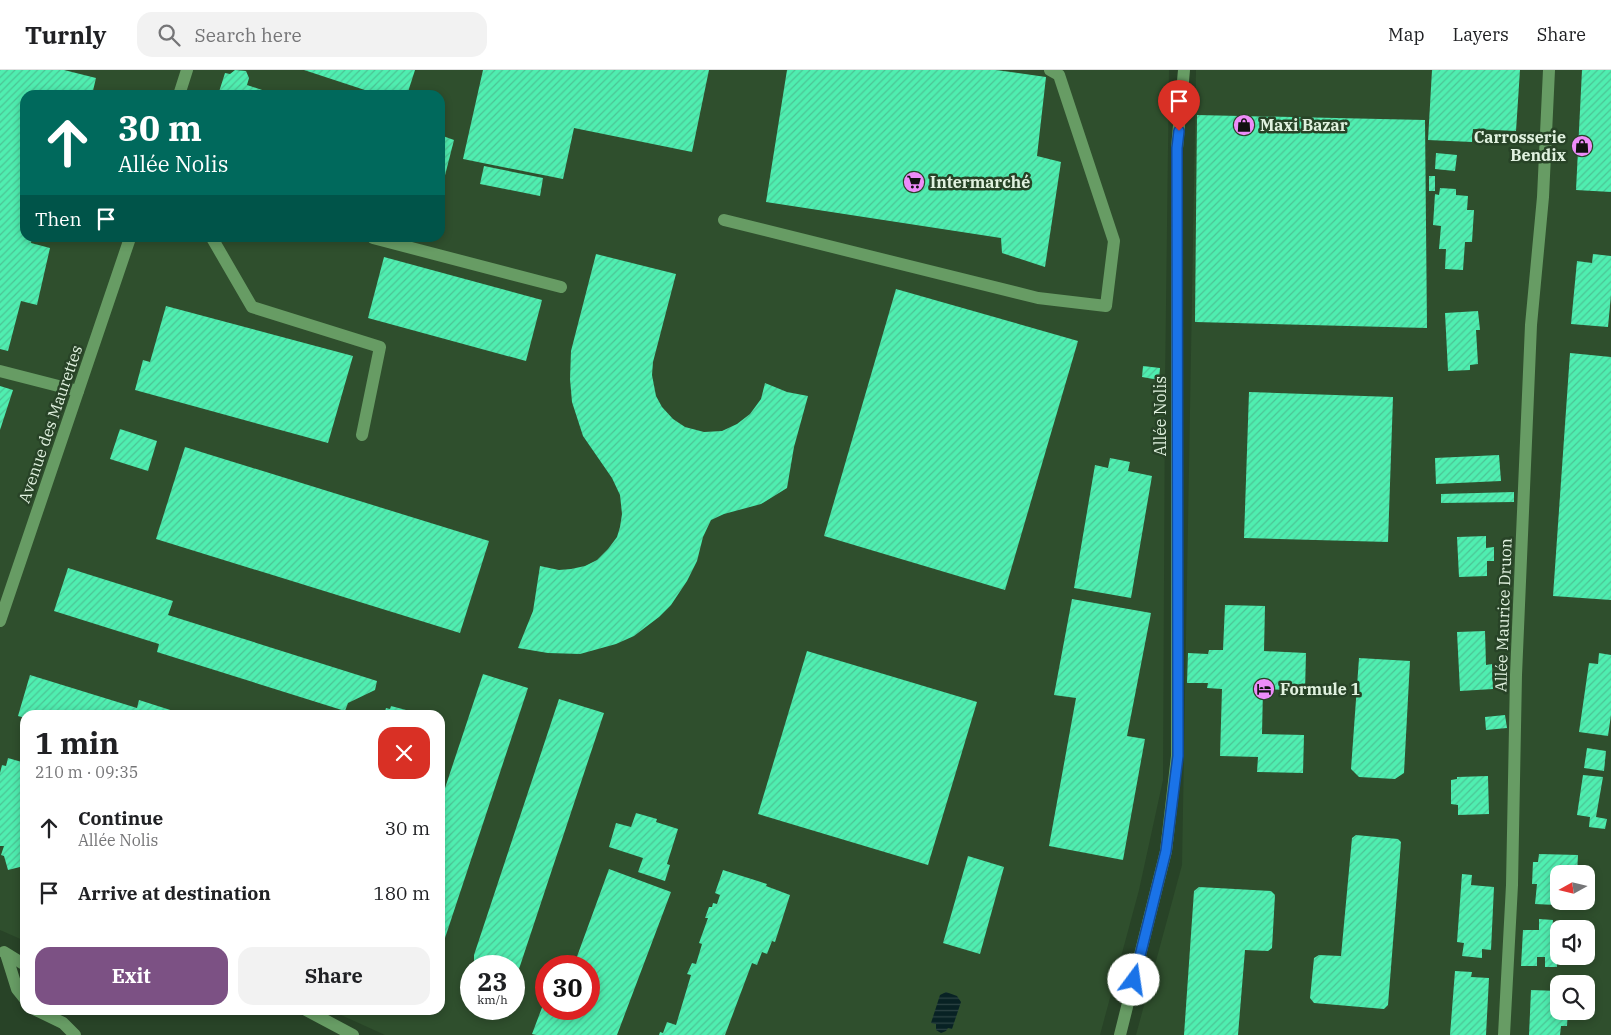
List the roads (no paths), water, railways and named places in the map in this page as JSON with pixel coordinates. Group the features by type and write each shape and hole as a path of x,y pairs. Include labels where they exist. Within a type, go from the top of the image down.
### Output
{"street":[{"path":"181,90 187,70"},
{"path":"724,220 1038,298 1106,306 1114,241 1059,75 1050,70"},
{"name":"Allée Nolis","path":"1120,1035 1166,851 1178,756 1177,158 1184,70"},
{"name":"Allée Maurice Druon","path":"1504,1035 1512,885 1516,675 1531,325 1543,197 1549,70"},
{"name":"Avenue des Maurettes","path":"0,621 129,242"},
{"path":"214,242 252,307 380,347 362,436"},
{"path":"388,242 561,287"},
{"path":"0,371 78,390"},
{"path":"3,952 20,962"},
{"path":"3,952 20,993"},
{"path":"46,1015 63,1023 75,1035"},
{"path":"316,1015 354,1035"}],"water":[{"path":"946,992 957,996 961,1002 952,1029 948,1028 941,1033 936,1030 936,1024 931,1023 940,995"}],"place":[{"name":"Maxi Bazar","path":"1244,125"},
{"name":"Carrosserie Bendix","path":"1582,146"},
{"name":"Intermarché","path":"914,182"},
{"name":"Formule 1","path":"1264,689"}]}
